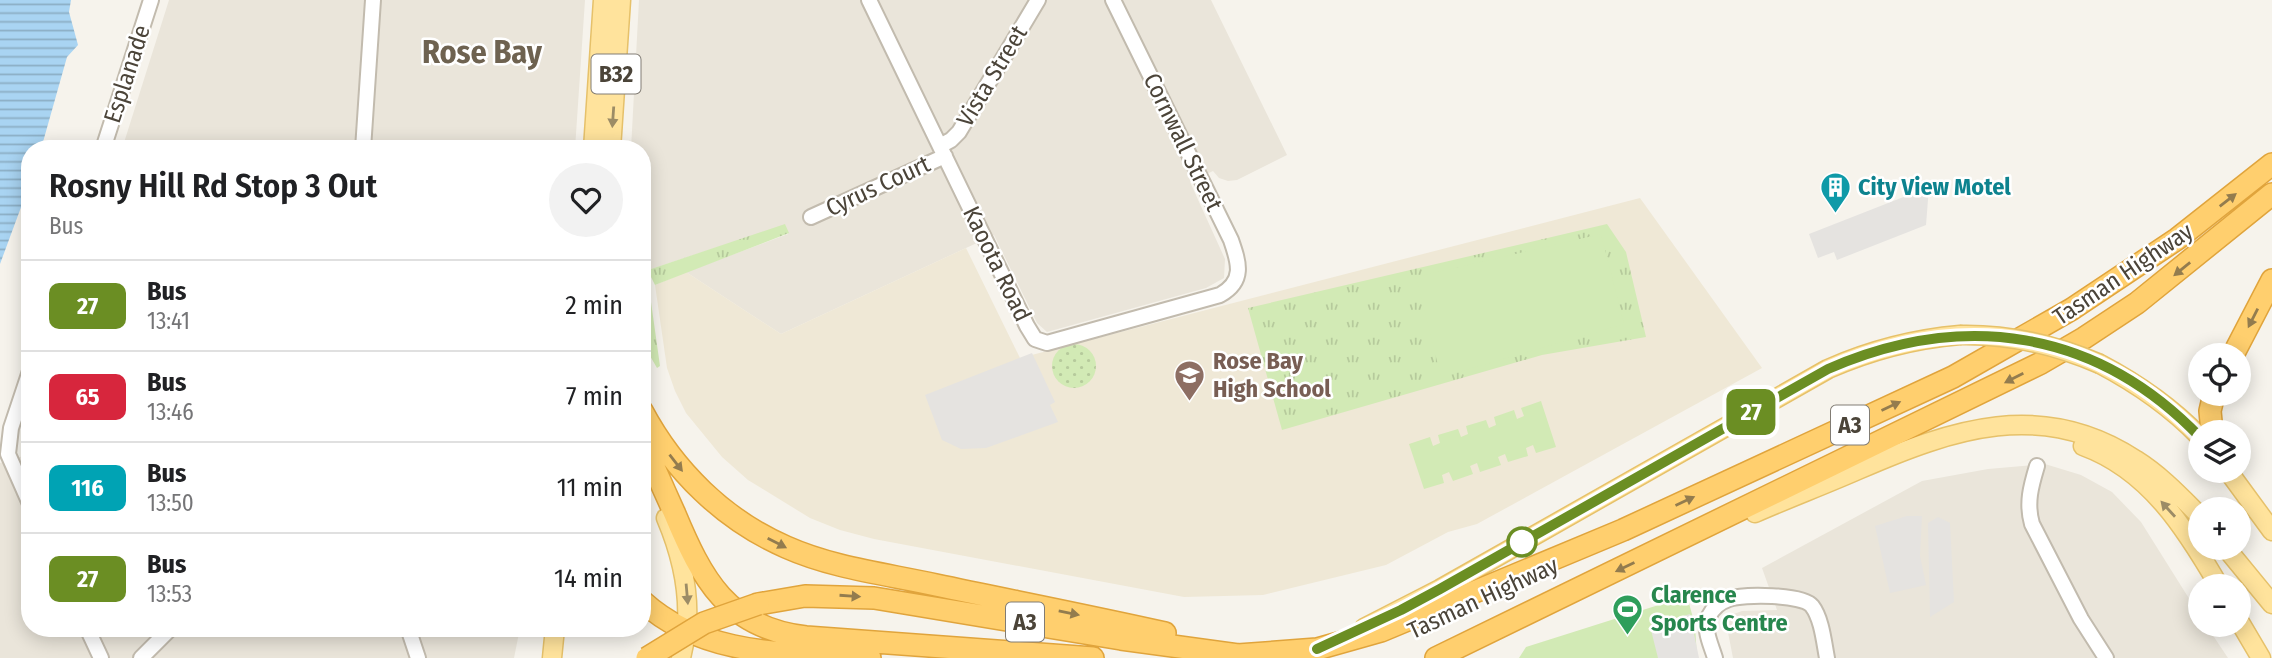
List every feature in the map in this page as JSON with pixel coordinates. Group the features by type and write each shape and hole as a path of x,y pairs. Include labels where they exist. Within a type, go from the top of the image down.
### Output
{"highway":[{"name":"Tasman Highway","path":"647,658 704,623 758,604 804,596 865,597 1238,655 1317,649 1381,631 1623,530 1953,377 2072,309 2176,239 2272,164"},
{"name":"Tasman Highway","path":"1436,658 2013,378 2115,319 2172,277 2272,194"},
{"path":"2240,343 2272,280"},
{"path":"651,425 665,448 699,489 743,523 788,548 841,565 1028,605 1172,635 1292,653"},
{"name":"A3","path":"651,459 697,564 715,591 733,609 773,631 791,636 1093,658"},
{"name":"Tasman Highway","path":"1340,658 1376,647 1440,620 1623,530"},
{"path":"651,608 672,624 725,647 870,658"}],"main road":[{"name":"B32","path":"594,140 603,0"},
{"name":"B32","path":"612,140 621,0"},
{"path":"1317,649 1440,589 1828,369 1893,346 1960,335 1991,336 2039,343 2100,364 2153,395 2188,425"},
{"path":"1960,432 1991,425 2031,425 2095,439 2136,460 2158,475 2188,504"},
{"path":"1960,432 1999,429 2049,435 2087,448 2119,465 2169,509 2191,538 2212,574"},
{"name":"Tasman Highway","path":"1708,527 1730,523 1900,450 1960,432"},
{"path":"651,482 682,565 687,597 686,631 681,658"},
{"path":"2237,483 2272,531"},
{"path":"2236,560 2272,604"},
{"path":"552,658 554,637"},
{"path":"2249,637 2261,658"}],"street":[{"name":"Esplanade","path":"106,140 151,0"},
{"path":"364,140 373,0"},
{"name":"Kaoota Road","path":"869,0 1020,311 1038,341 1052,343 1146,317 1210,299 1234,286"},
{"name":"Vista Street","path":"942,151 960,132 1038,0"},
{"name":"Cornwall Street","path":"1113,0 1231,240 1238,260 1238,275 1234,286"},
{"name":"Cyrus Court","path":"811,217 942,151"},
{"path":"21,398 11,428 8,454 21,484"},
{"path":"2037,466 2029,494 2032,524 2081,619 2106,658"},
{"path":"1715,658 1707,632 1709,617 1722,601 1744,596 1793,598 1810,603 1816,613 1827,658"},
{"path":"91,637 101,658"},
{"path":"141,658 162,637"},
{"path":"411,637 418,658"}],"shaded area":[{"path":"169,0 585,0 576,140 125,140"},
{"path":"639,0 1211,0 1287,155 1237,180 1219,178 1213,171 1190,182 1225,259 1224,278 1206,288 1047,332 1037,323 994,235 781,334 686,272 788,234 785,225 651,269 651,140 631,140"},
{"path":"1929,187 1926,225 1837,260 1834,252 1818,258 1809,234"},
{"name":"Rose Bay High School","path":"1640,198 1762,368 1477,524 1448,532 1386,565 1263,595 1184,597 874,539 810,518 748,480 722,457 686,413 667,368 655,285 686,272 781,334 966,248 1020,358"},
{"path":"1032,353 1055,402 1050,405 1058,422 986,448 961,449 942,440 925,395"},
{"path":"21,457 21,637 518,637 514,658 0,658 0,463"},
{"path":"2045,464 2081,475 2112,492 2141,522 2188,597 2188,637 2214,637 2228,658 1733,658 1726,622 1731,615 1742,611 1777,610 1762,568 1922,481 1988,469"},
{"path":"1907,516 1922,516 1920,556 1926,585 1890,593 1875,526"},
{"path":"1938,517 1950,523 1954,602 1930,617 1928,523"},
{"path":"1690,614 1699,658 1658,658 1650,626"}],"green space":[{"path":"785,224 789,233 655,285 651,269"},
{"path":"1607,224 1626,252 1646,337 1542,355 1282,430 1248,308"},
{"path":"1601,234 1624,324 1441,377 1416,277"},
{"path":"651,302 660,366 657,368 651,358"},
{"path":"1074,344 1083,345 1090,350 1095,357 1095,375 1090,382 1083,387 1074,388 1065,387 1058,382 1053,375 1052,366 1053,357 1058,350 1065,345"},
{"path":"1541,401 1556,447 1536,453 1533,445 1526,448 1528,456 1508,462 1505,454 1498,457 1501,465 1480,472 1477,463 1470,466 1473,474 1453,481 1449,472 1442,475 1444,483 1424,489 1409,444 1430,437 1433,446 1440,443 1438,435 1458,429 1461,437 1468,434 1466,426 1486,420 1489,428 1496,425 1494,417 1514,410 1517,419 1524,416 1521,408"},
{"name":"Clarence Sports Centre","path":"1687,596 1695,625 1697,658 1519,658 1526,647"}],"water":[{"path":"0,0 71,0 69,12 78,45 67,57 44,140 21,140 21,207 0,264"}],"bus line":[{"name":"27","path":"1317,649 1440,589 1828,369 1893,346 1938,337 1970,335 2015,339 2062,349 2100,364 2131,381 2172,409 2188,425"}],"place":[{"name":"City View Motel","path":"1835,214"},
{"name":"Rose Bay High School","path":"1190,402"},
{"name":"Clarence Sports Centre","path":"1628,636"}],"district":[{"name":"Rose Bay","path":"482,52"}]}
